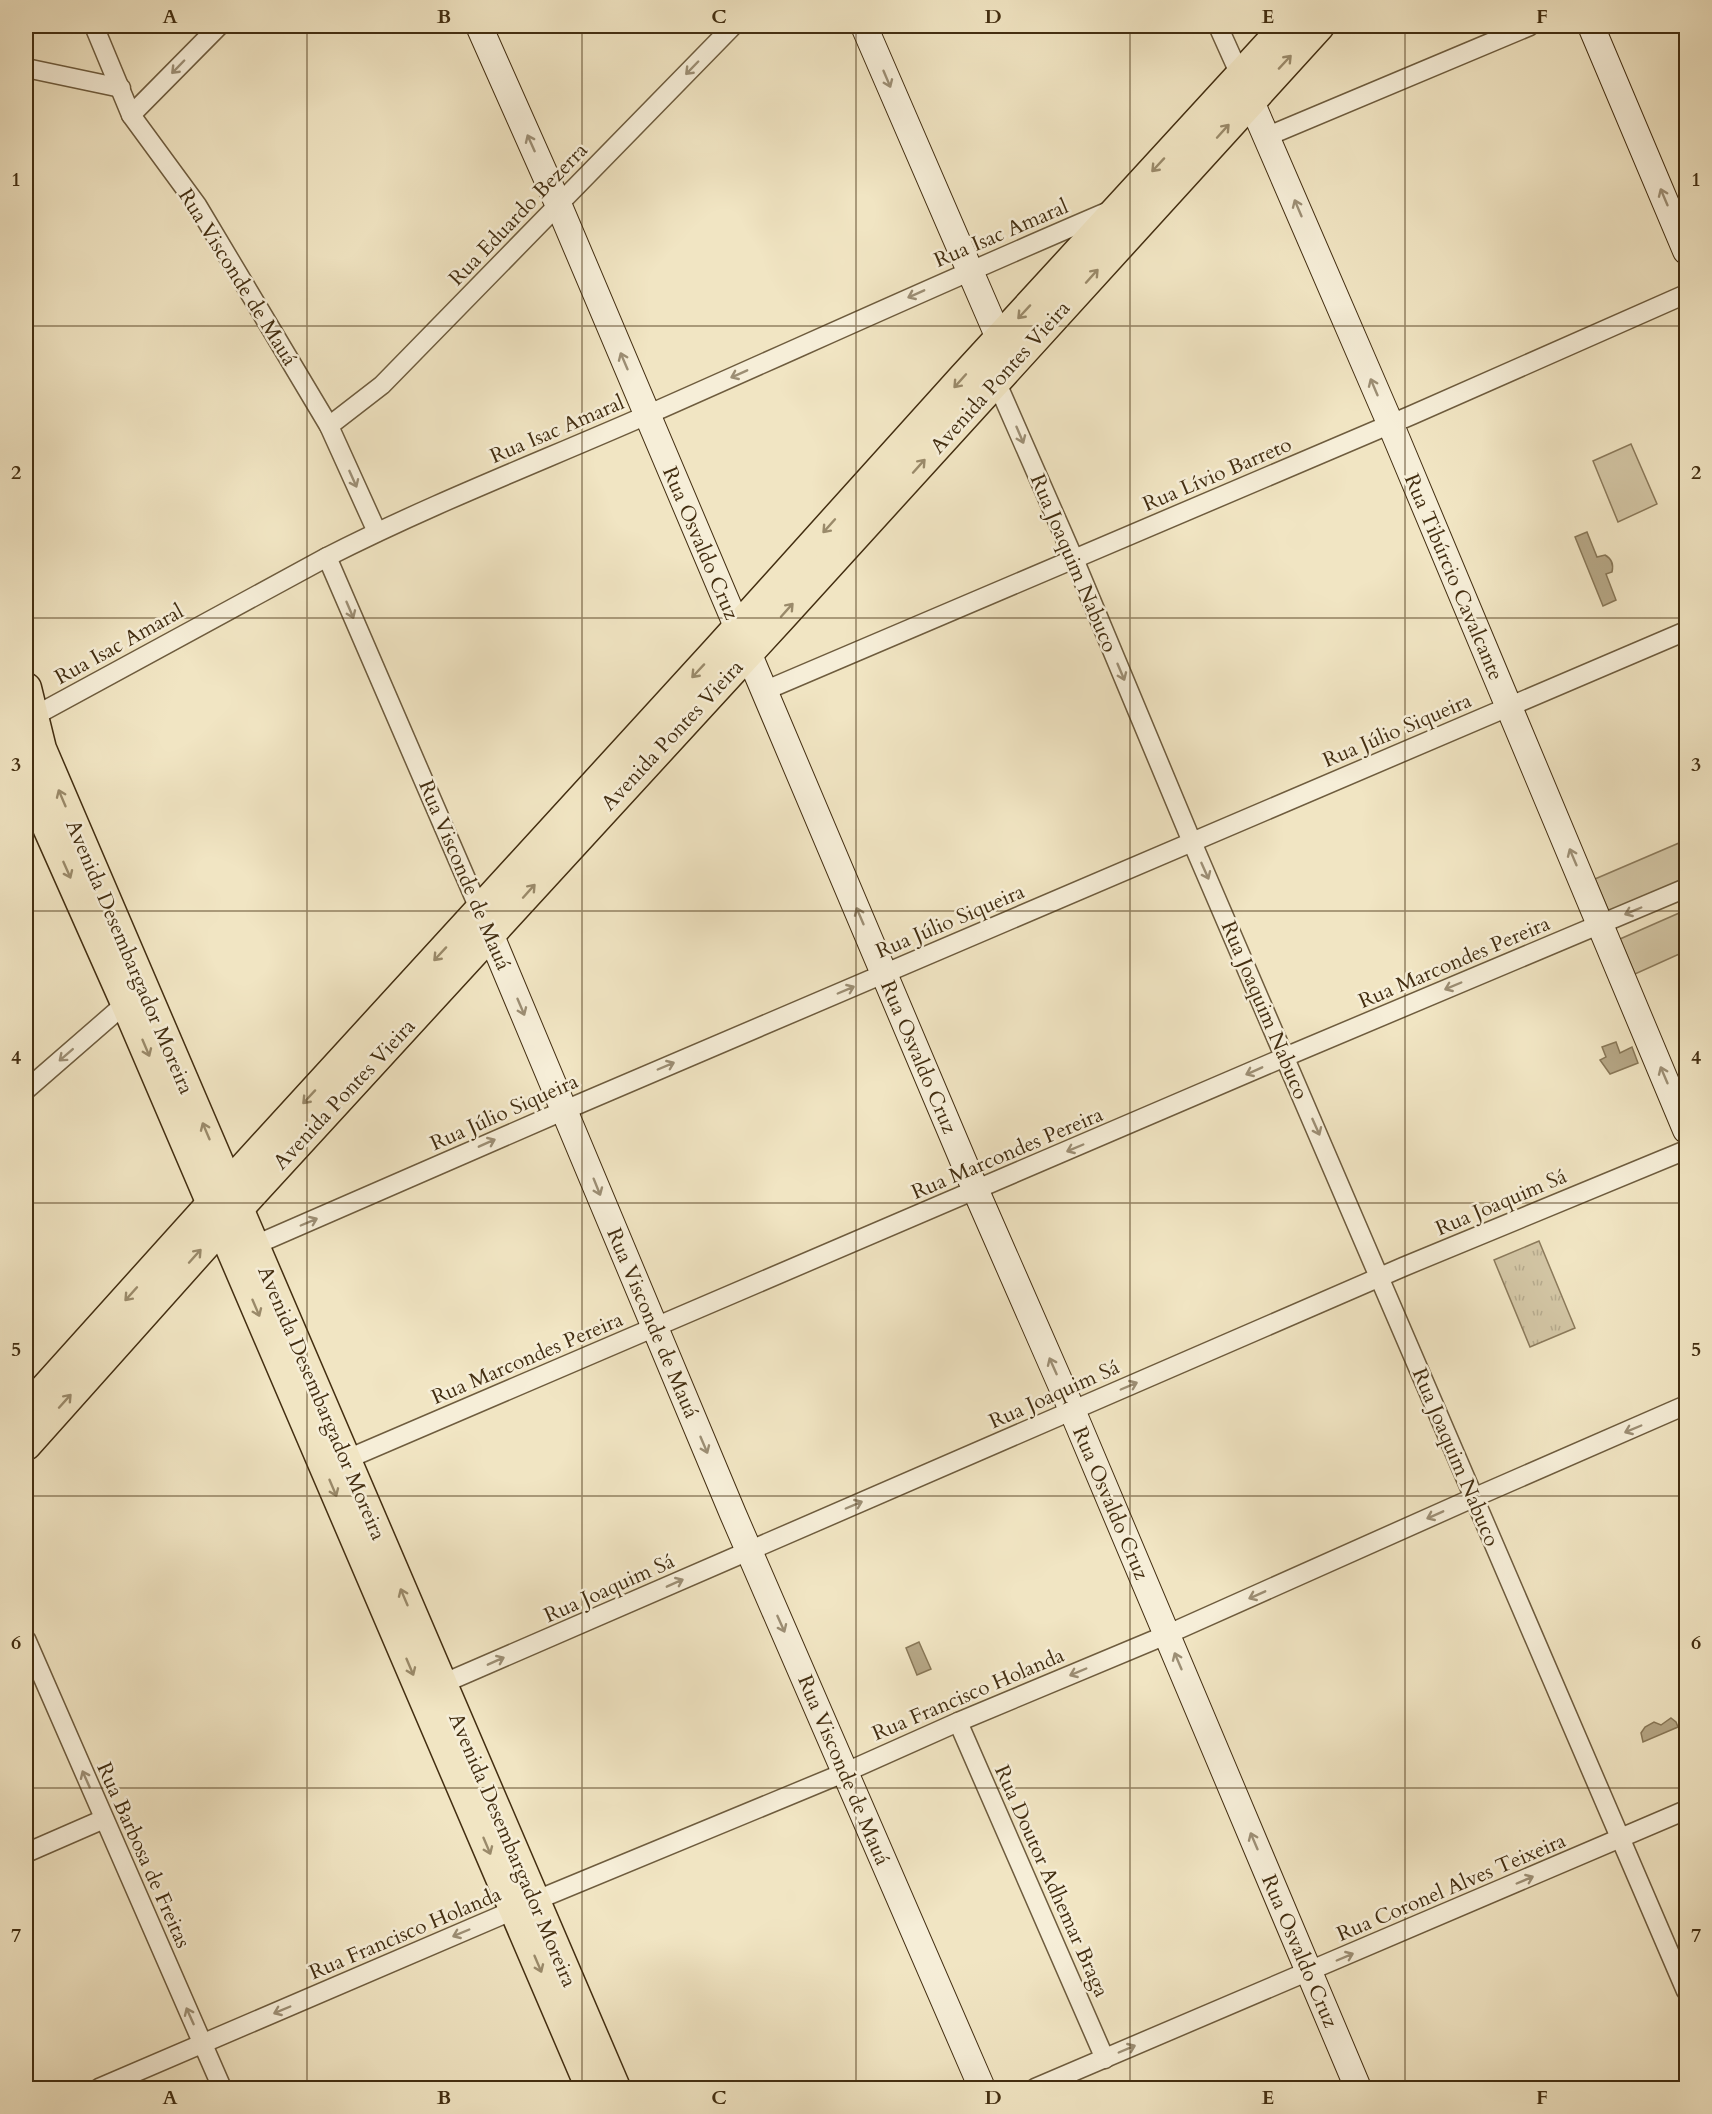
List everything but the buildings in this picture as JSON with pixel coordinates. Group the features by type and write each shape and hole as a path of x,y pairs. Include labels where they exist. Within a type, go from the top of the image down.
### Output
{"main road":[{"name":"Avenida Pontes Vieira","path":"26,1410 225,1206 743,640 996,381 1246,88 1286,26"},
{"name":"Avenida Pontes Vieira","path":"743,640 999,338 1120,207 1246,88 1319,26"},
{"name":"Avenida Desembargador Moreira","path":"26,688 29,719 225,1206 525,1906 615,2088"},
{"name":"Avenida Desembargador Moreira","path":"26,778 126,1003 225,1206"},
{"name":"Avenida Pontes Vieira","path":"26,1445 225,1206"},
{"name":"Avenida Desembargador Moreira","path":"244,1250 345,1460 442,1684 591,2088"}],"street":[{"name":"Rua Visconde de Mauá","path":"94,26 131,115 197,206 329,426 377,532"},
{"path":"131,115 219,26"},
{"name":"Rua Osvaldo Cruz","path":"479,26 559,206 1358,2088"},
{"name":"Rua Eduardo Bezerra","path":"329,426 382,385 733,26"},
{"name":"Rua Joaquim Nabuco","path":"864,26 999,338 996,381 1686,1991"},
{"name":"Rua Tibúrcio Cavalcante","path":"1218,26 1268,136 1390,423 1686,1130"},
{"path":"1268,136 1530,26"},
{"path":"1591,26 1686,251"},
{"path":"26,68 121,88"},
{"name":"Rua Isac Amaral","path":"29,719 377,532 647,415 970,270 1120,207"},
{"name":"Rua Lívio Barreto","path":"764,691 1686,294"},
{"name":"Rua Visconde de Mauá","path":"327,557 565,1110 654,1328 749,1551 982,2088"},
{"name":"Rua Júlio Siqueira","path":"244,1250 565,1110 1686,631"},
{"name":"Rua Marcondes Pereira","path":"345,1460 1285,1057 1686,888"},
{"path":"26,1090 126,1003"},
{"name":"Rua Joaquim Sá","path":"442,1684 1380,1277 1686,1150"},
{"name":"Rua Francisco Holanda","path":"99,2088 1167,1635 1686,1405"},
{"name":"Rua Barbosa de Freitas","path":"26,1639 222,2088"},
{"name":"Rua Doutor Adhemar Braga","path":"958,1722 1105,2059"},
{"name":"Rua Coronel Alves Teixeira","path":"1035,2088 1686,1810"},
{"path":"26,1854 104,1819"}],"green space":[{"path":"1631,444 1657,504 1618,522 1593,461"},
{"path":"1686,840 1686,881 1610,914 1595,879"},
{"path":"1686,910 1686,951 1635,974 1620,939"},
{"path":"1539,1241 1575,1328 1530,1347 1494,1260"}],"shaded area":[{"path":"1587,532 1597,557 1605,555 1613,564 1612,572 1606,574 1616,600 1603,606 1575,537"},
{"path":"1616,1042 1620,1053 1632,1047 1638,1063 1610,1074 1600,1060 1606,1057 1602,1047"},
{"path":"919,1642 931,1669 917,1675 906,1648"},
{"path":"1671,1718 1678,1727 1643,1742 1641,1733 1645,1727 1654,1722 1661,1725"}]}
